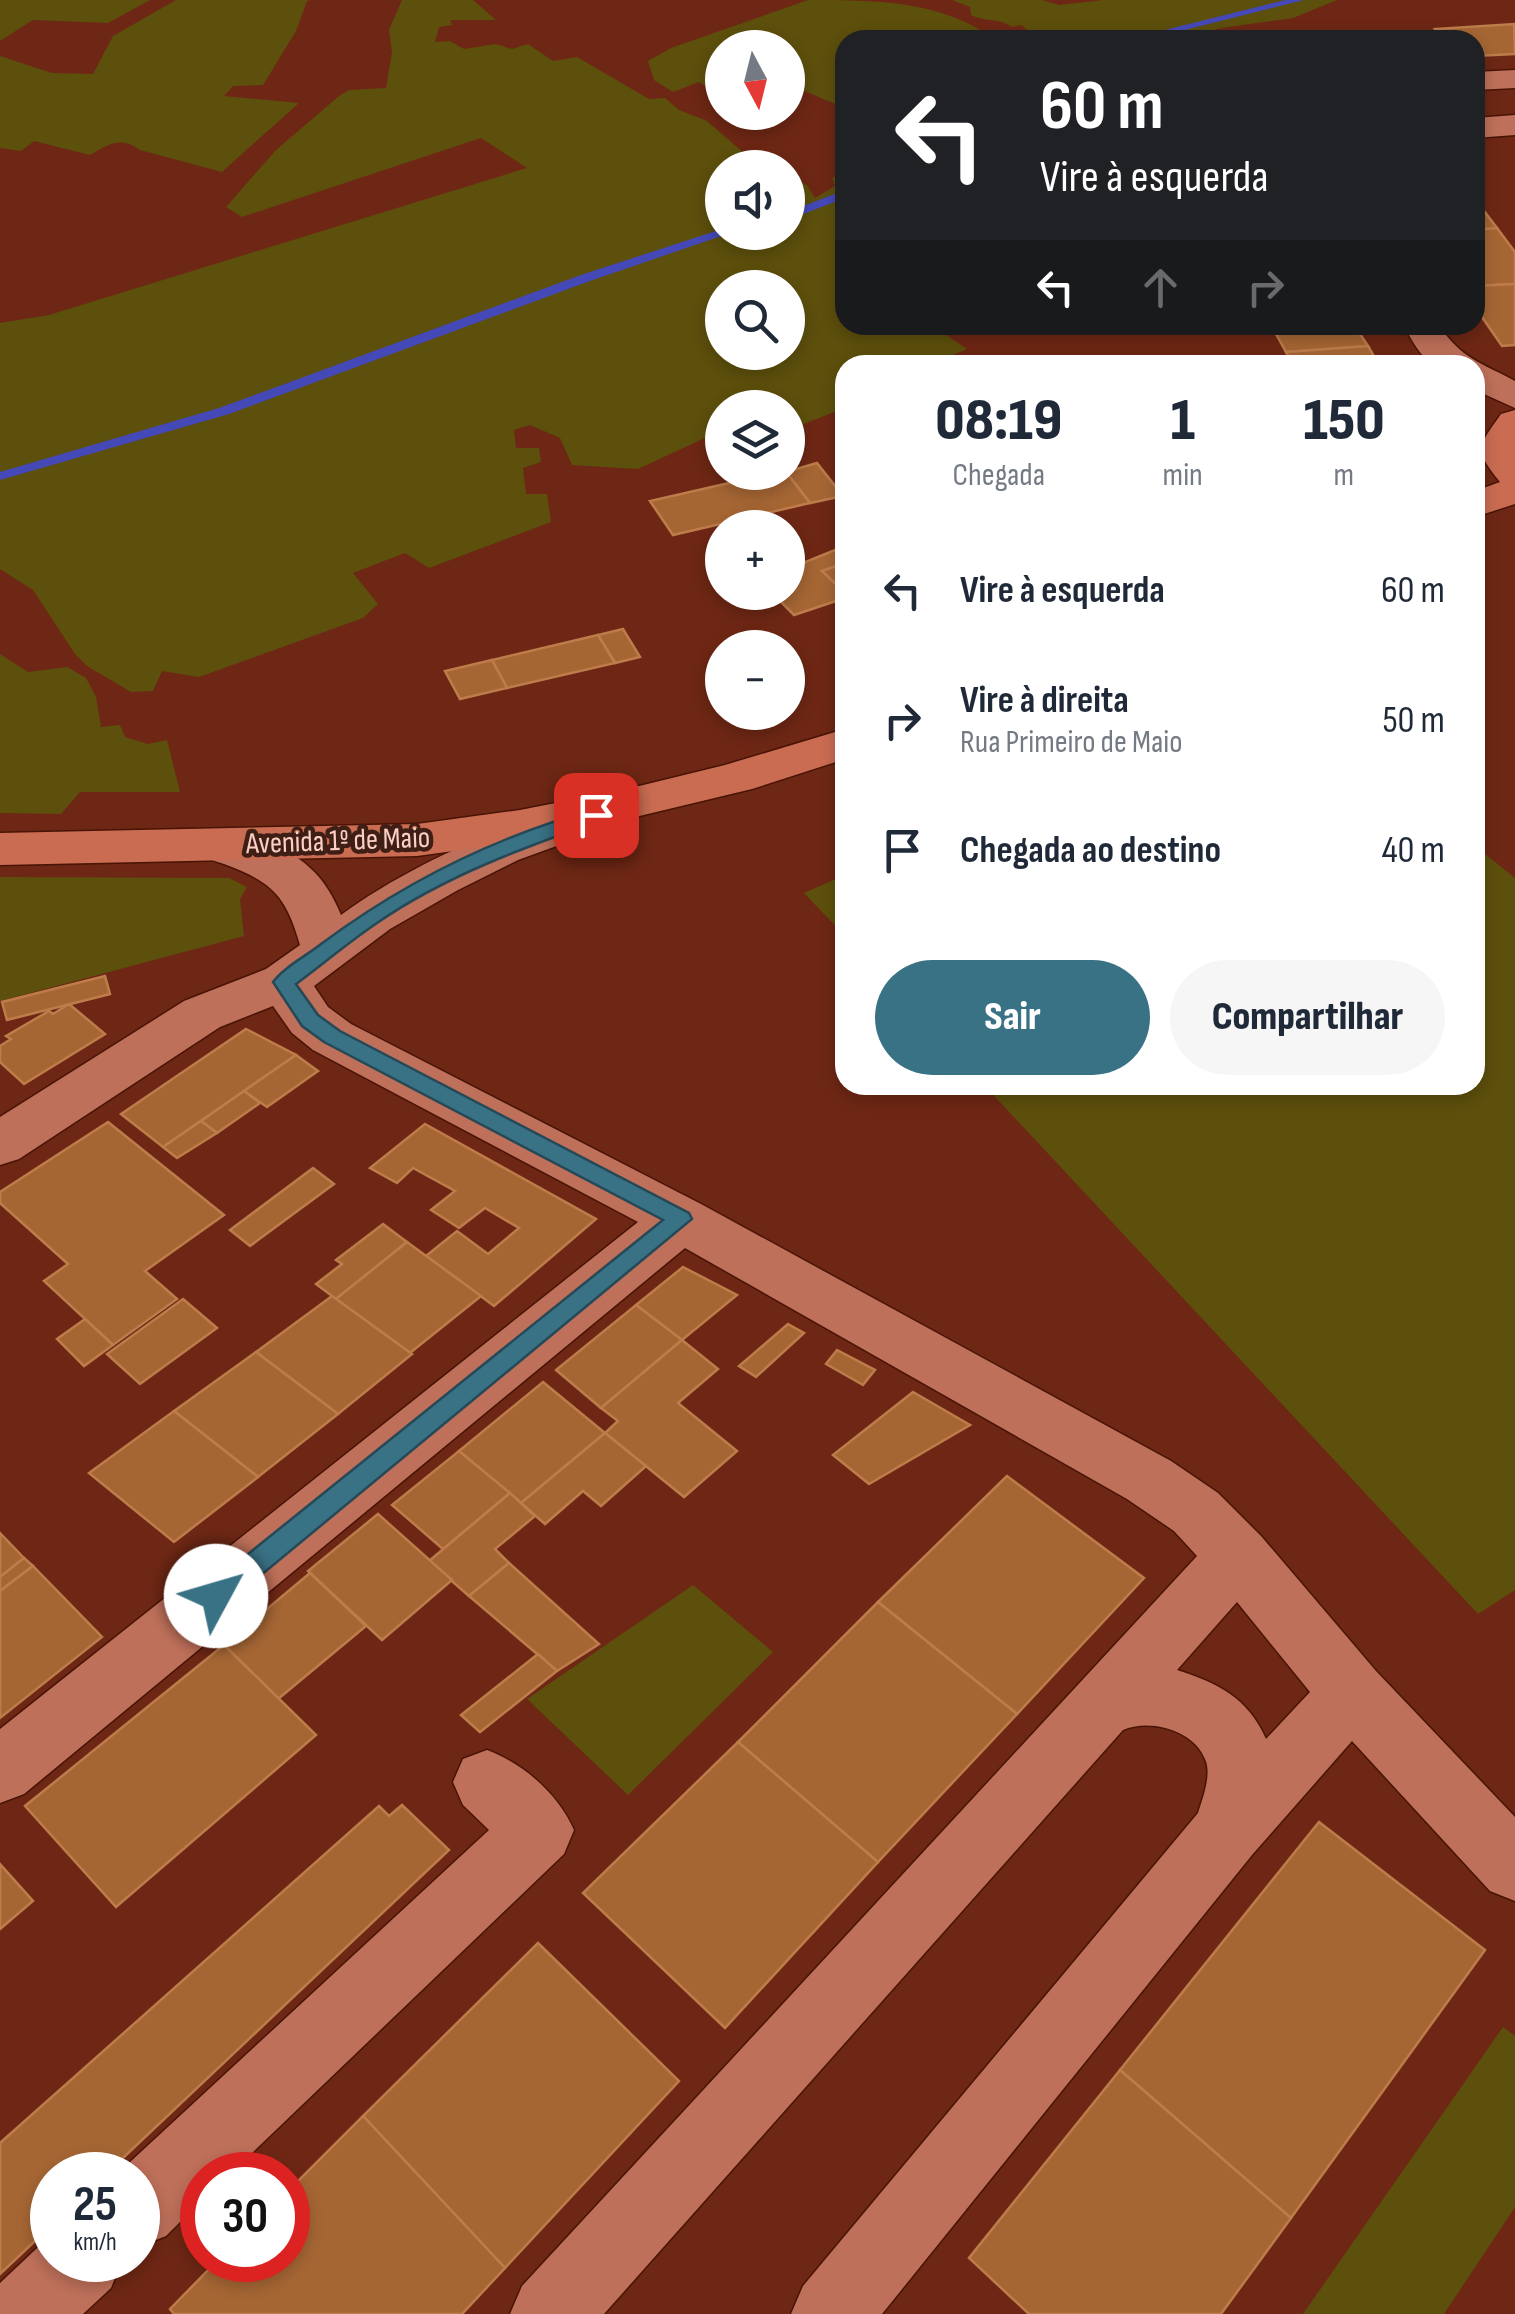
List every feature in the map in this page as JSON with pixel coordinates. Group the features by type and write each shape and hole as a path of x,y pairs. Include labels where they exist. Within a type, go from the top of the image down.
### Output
{"main road":[{"path":"1515,422 1500,444 1501,457 1515,474"},
{"path":"1485,501 1515,490"},
{"name":"Avenida 1º de Maio","path":"0,848 417,840 520,826 627,804 835,747"}],"street":[{"path":"1485,80 1515,79"},
{"path":"1485,128 1515,126"},
{"path":"1427,335 1444,355"},
{"path":"1485,380 1515,396"},
{"path":"0,1144 202,1014 305,966 372,916 501,848 627,804"},
{"path":"216,844 261,860 301,883 316,911 305,966 310,1020 332,1037 681,1219 1149,1480 1196,1512 1238,1556 1352,1694 1515,1867"},
{"path":"0,1772 681,1219"},
{"path":"550,2314 1238,1556"},
{"path":"832,2314 1227,1830 1352,1694"},
{"path":"1096,1710 1130,1696 1158,1695 1188,1702 1215,1720 1235,1746 1242,1775 1227,1830"},
{"path":"160,2187 539,1830 487,1782"},
{"path":"25,2314 59,2282"}],"shaded area":[{"path":"0,0 150,0 108,23 33,20 0,41"},
{"path":"176,0 311,0 263,85 233,86 224,96 299,103 222,172 121,143 90,155 34,141 21,151 0,148 0,56 52,73 93,74 113,36"},
{"path":"402,0 473,0 496,20 450,20 452,25 439,27 435,42 450,41 464,49 496,44 512,49 528,44 553,61 577,57 649,99 665,98 679,110 705,120 705,130 717,130 740,150 705,150 705,250 805,250 805,184 815,198 835,186 835,335 946,335 967,349 953,355 835,355 835,412 805,423 805,390 705,390 705,438 638,469 572,465 560,438 530,425 514,430 516,448 539,448 541,462 523,468 526,494 547,494 551,522 429,568 405,553 353,573 378,604 363,618 199,677 162,671 153,691 131,692 87,666 33,590 0,569 0,323 49,315 527,168 481,138 242,217 226,207 276,150 339,96 349,90 386,88 392,52 389,30"},
{"path":"808,0 906,5 953,17 980,30 835,30 835,104 805,91 805,30 722,30"},
{"path":"952,0 1042,0 1059,5 1103,0 1337,0 1293,18 1214,30 1027,30 1021,25 1012,27 971,15 970,7"},
{"path":"705,36 705,86 699,82 673,92 654,80 648,61"},
{"path":"0,654 28,672 67,667 86,678 96,697 101,727 120,725 125,737 148,744 167,740 180,792 80,792 61,814 0,813"},
{"path":"1485,854 1515,878 1515,1590 1478,1614 993,1095 1485,1095"},
{"path":"0,877 229,878 247,887 240,899 244,936 0,1001"},
{"path":"835,879 835,926 804,893"},
{"path":"693,1585 773,1652 628,1795 527,1699"},
{"path":"1503,2027 1515,2036 1515,2207 1444,2314 1303,2314"}],"building":[{"path":"1514,24 1515,54 1485,56 1485,30 1435,29"},
{"path":"1485,212 1497,228 1485,229"},
{"path":"1497,228 1515,252 1515,284 1485,286 1485,229"},
{"path":"1515,284 1515,345 1502,346 1485,321 1485,286"},
{"path":"1277,335 1361,335 1368,346 1286,352"},
{"path":"1368,346 1373,355 1288,355 1286,352"},
{"path":"817,463 835,486 835,498 810,503 800,490 805,490 805,466"},
{"path":"705,488 800,490 810,503 780,510 705,510 705,528 673,535 650,501"},
{"path":"835,550 835,566 822,571 835,583 835,601 794,615 789,610 805,610 805,562"},
{"path":"835,566 835,583 822,571"},
{"path":"623,629 640,657 615,663 598,635"},
{"path":"598,635 615,663 507,688 492,660"},
{"path":"492,660 507,688 460,699 445,671"},
{"path":"105,976 110,994 7,1020 2,1002"},
{"path":"69,1004 105,1034 24,1084 0,1062 0,1046 11,1039 6,1036"},
{"path":"246,1029 296,1055 163,1147 121,1114"},
{"path":"296,1055 318,1071 267,1107 244,1091"},
{"path":"244,1091 260,1103 217,1133 201,1121"},
{"path":"201,1121 217,1133 177,1158 163,1147"},
{"path":"108,1122 224,1215 145,1271 177,1299 113,1345 44,1281 68,1264 0,1203 0,1192"},
{"path":"425,1124 596,1219 494,1306 426,1256 457,1231 488,1254 519,1228 485,1208 459,1228 431,1210 455,1191 413,1168 397,1183 370,1168"},
{"path":"313,1168 334,1184 250,1246 230,1230"},
{"path":"383,1224 407,1242 336,1299 316,1284 342,1264 336,1260"},
{"path":"407,1242 481,1296 410,1353 336,1299"},
{"path":"683,1267 737,1295 682,1340 636,1305"},
{"path":"332,1296 412,1354 338,1414 256,1352"},
{"path":"183,1299 217,1328 140,1384 107,1354"},
{"path":"636,1305 682,1340 601,1408 556,1370"},
{"path":"85,1319 113,1345 84,1366 57,1339"},
{"path":"788,1324 804,1333 756,1377 739,1366"},
{"path":"682,1340 718,1369 678,1403 737,1451 684,1497 605,1433 618,1421 601,1408"},
{"path":"837,1350 875,1370 863,1385 826,1364"},
{"path":"256,1352 338,1414 258,1477 174,1411"},
{"path":"543,1382 605,1433 521,1503 459,1451"},
{"path":"913,1392 970,1425 869,1484 833,1455"},
{"path":"174,1411 258,1477 174,1542 89,1473"},
{"path":"605,1433 646,1466 601,1506 583,1491 545,1524 521,1503"},
{"path":"459,1451 510,1493 443,1549 392,1505"},
{"path":"1007,1476 1144,1578 1017,1714 878,1602"},
{"path":"510,1493 535,1516 495,1549 509,1563 469,1596 429,1561"},
{"path":"378,1514 452,1580 382,1640 308,1571"},
{"path":"0,1533 24,1558 0,1577"},
{"path":"24,1558 33,1566 0,1591 0,1577"},
{"path":"509,1563 599,1644 557,1671 469,1596"},
{"path":"33,1566 102,1637 0,1718 0,1591"},
{"path":"310,1573 366,1626 278,1699 224,1645"},
{"path":"878,1602 1017,1714 878,1862 738,1742"},
{"path":"224,1645 316,1735 116,1907 25,1806"},
{"path":"538,1654 557,1671 480,1732 461,1715"},
{"path":"738,1742 878,1862 725,2028 583,1893"},
{"path":"402,1805 449,1850 129,2152 30,2152 30,2246 0,2274 0,2143 379,1806 389,1816"},
{"path":"1319,1822 1485,1950 1291,2218 1120,2070"},
{"path":"0,1864 33,1901 0,1929"},
{"path":"538,1943 679,2081 505,2268 363,2116"},
{"path":"1120,2070 1291,2218 1221,2314 1029,2314 969,2258"},
{"path":"363,2116 505,2268 462,2314 174,2314 170,2309 196,2282 310,2282 310,2169"}],"waterway":[{"path":"1173,30 1299,0"},
{"path":"805,209 835,198"},
{"path":"0,476 224,411 705,238"}],"route":[{"path":"216,1596 681,1219 332,1037 310,1020 284,982 372,916 441,878 501,848 596,815"}]}
